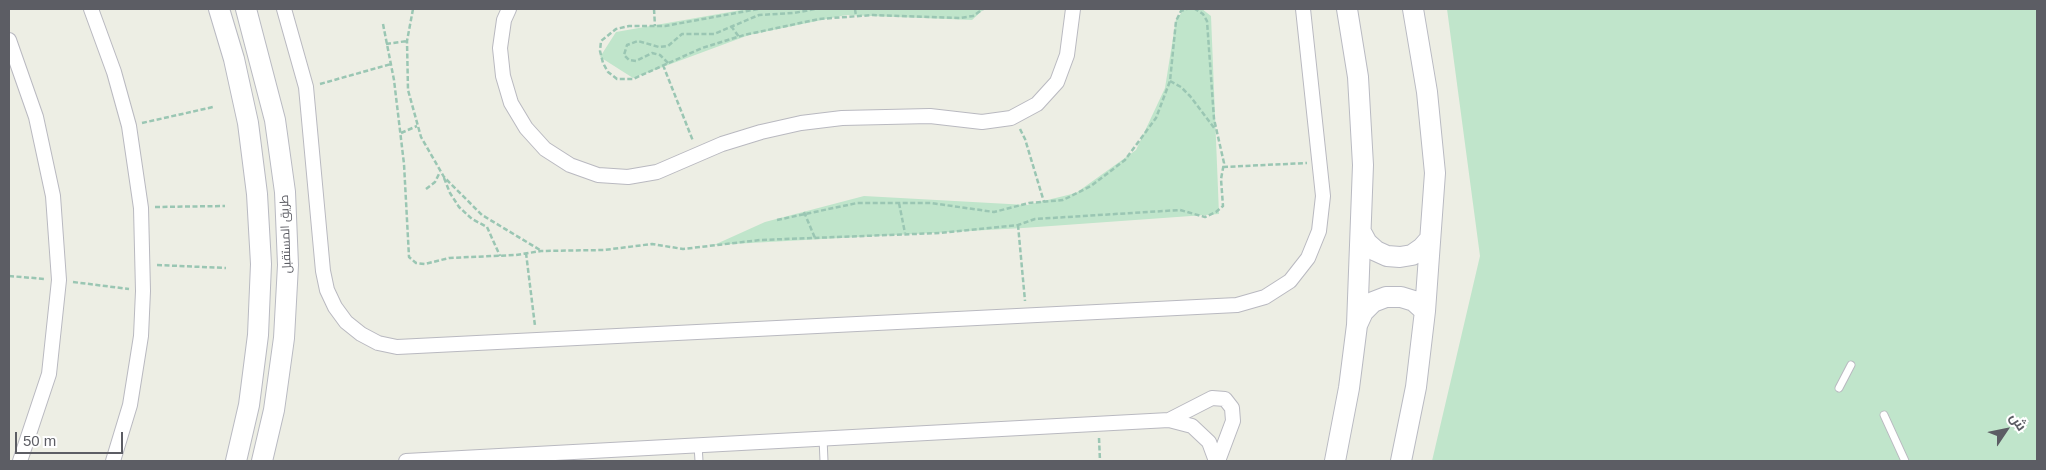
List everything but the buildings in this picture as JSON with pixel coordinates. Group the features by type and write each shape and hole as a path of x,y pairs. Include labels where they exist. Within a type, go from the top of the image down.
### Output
{"street":[{"path":"91,9 114,72 129,126 141,208 143,291 141,336 130,405 113,461"},
{"path":"219,9 234,59 248,123 257,194 261,264 258,335 249,405 236,461"},
{"name":"طريق المستقبل","path":"246,9 275,120 285,192 288,265 284,338 274,410 262,461"},
{"path":"284,9 306,88 323,271 327,290 335,307 346,322 361,334 378,343 397,347 1237,305 1265,297 1290,281 1308,258 1319,231 1324,196 1303,9"},
{"path":"508,9 504,20 500,48 503,76 511,104 526,128 545,149 570,165 598,175 628,177 657,172 698,154 761,132 842,118 930,116 982,122 1011,118 1037,104 1057,82 1067,55 1073,9"},
{"path":"1335,461 1349,388 1357,325 1363,165 1359,87 1348,9"},
{"path":"1401,461 1416,387 1435,173 1427,92 1413,9"},
{"path":"9,40 36,117 53,196 59,280 49,374 20,461"},
{"path":"1361,232 1367,243 1376,251 1387,256 1400,257 1412,255 1430,239"},
{"path":"1357,325 1363,312 1373,302 1386,297 1401,296 1414,302 1424,311"},
{"path":"1169,420 1212,398 1225,399 1232,408 1233,421 1217,461"},
{"path":"406,461 1169,420 1192,426 1209,442 1217,461"}],"lane":[{"path":"1838,388 1851,365"},
{"path":"1884,416 1905,461"},
{"path":"823,438 824,461"},
{"path":"698,445 699,461"}],"path":[{"path":"413,9 407,41 408,90 420,137 440,172 482,215 541,251"},
{"path":"654,9 656,26"},
{"path":"758,9 708,20 656,26 629,26 616,30 602,41 600,51 608,72 617,79 633,79 702,48 739,37 819,19 856,16 960,18 973,16 983,9"},
{"path":"668,63 660,55 652,53 636,61 629,60 624,54 627,45 638,41 659,47 668,46 682,34 714,34 759,15 794,13 815,9"},
{"path":"855,9 856,16"},
{"path":"777,220 804,212 857,202 931,203 994,212 1030,203 1063,200 1091,186 1126,160 1156,118 1170,81 1176,21 1181,11 1187,9"},
{"path":"383,24 400,133 409,220 409,257 416,263 425,264 449,258 500,256 541,251 604,250 652,244 683,249 760,240 940,233 1018,225 1035,219 1180,210 1205,217 1223,206 1221,179 1223,167 1216,130 1207,21 1203,14 1195,9"},
{"path":"731,26 739,37"},
{"path":"386,44 407,41"},
{"path":"306,88 390,64"},
{"path":"663,65 698,154"},
{"path":"1170,81 1181,87 1190,96 1216,130"},
{"path":"129,126 213,107"},
{"path":"1011,118 1025,140 1044,202"},
{"path":"400,133 417,126"},
{"path":"1223,167 1321,162"},
{"path":"426,190 435,182 440,172"},
{"path":"444,177 450,193 459,207 472,219 487,227 500,256"},
{"path":"898,203 906,233"},
{"path":"141,208 225,206"},
{"path":"804,212 815,238"},
{"path":"1018,225 1026,315"},
{"path":"526,253 537,340"},
{"path":"142,264 226,268"},
{"path":"9,276 59,280 143,291"},
{"path":"1098,424 1100,461"}],"green space":[{"path":"747,9 984,9 972,20 846,15 749,35 633,78 600,57 616,32"},
{"path":"1185,9 1202,9 1211,16 1219,214 1023,228 714,245 765,222 864,196 1027,205 1076,193 1136,150 1165,88 1176,19"},
{"path":"1447,9 2037,9 2037,461 1432,461 1480,256"}]}
